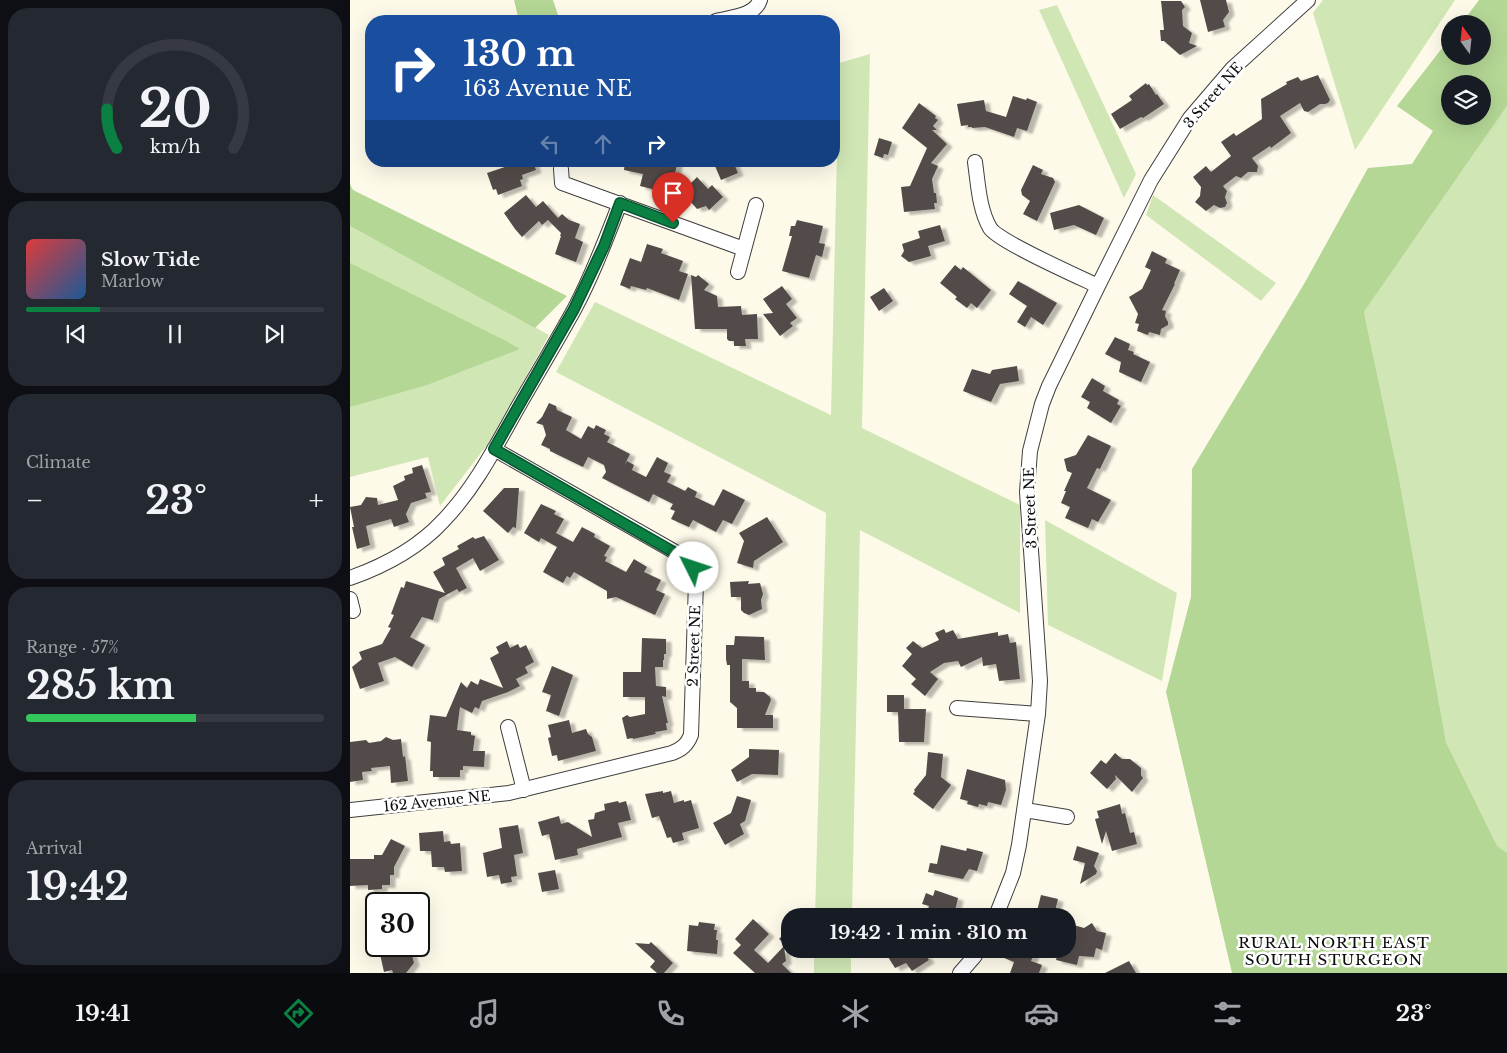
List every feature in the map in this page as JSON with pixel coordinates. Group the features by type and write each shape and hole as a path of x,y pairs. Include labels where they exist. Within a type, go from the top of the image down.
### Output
{"street":[{"name":"3 Street NE","path":"999,908 1013,873 1025,810 1038,714 1040,681 1027,506 1027,477 1036,422 1049,386 1151,180 1190,118 1232,69 1308,0"},
{"path":"739,15 753,11 759,3"},
{"path":"975,162 982,209 991,230 1010,243 1098,286"},
{"path":"561,169 562,183 744,249"},
{"path":"350,578 386,563 416,545 443,521 468,490 494,449 574,309 604,246 620,203"},
{"path":"738,272 756,205"},
{"name":"2 Street NE","path":"494,449 684,558 693,568 696,582 691,735 686,746"},
{"path":"957,708 1038,714"},
{"path":"508,727 524,790"},
{"name":"162 Avenue NE","path":"350,810 494,796 672,754 686,746"},
{"path":"1025,810 1067,817"},
{"path":"960,973 973,958"}],"green space":[{"path":"514,0 553,0 558,15 518,15"},
{"path":"1323,0 1455,0 1445,15 1441,15 1441,21 1355,150 1313,13"},
{"path":"1479,0 1507,0 1507,106 1364,312 1399,478 1446,742 1497,846 1507,853 1507,973 1232,973 1166,692 1191,597 1192,469 1304,284 1368,168 1412,164 1433,131 1397,106 1441,50 1441,65 1491,65 1491,15 1468,15"},
{"path":"1057,5 1136,174 1124,198 1039,10"},
{"path":"870,54 862,428 1020,505 1020,613 860,530 852,908 815,908 826,513 556,372 595,302 831,415 837,167 840,167 840,63"},
{"path":"1507,106 1507,853 1497,847 1446,742 1399,478 1364,312"},
{"path":"350,184 353,190 567,296 535,328 350,226"},
{"path":"1153,195 1276,283 1261,301 1146,215"},
{"path":"350,226 549,335 491,440 440,506 428,457 350,477"},
{"path":"350,263 520,349 427,385 350,407"},
{"path":"1045,520 1177,593 1162,681 1048,625"},
{"path":"814,958 851,958 851,973 814,973"}],"building":[{"path":"1200,0 1226,0 1229,12 1223,20 1225,27 1208,32"},
{"path":"1161,1 1181,1 1185,7 1182,10 1183,26 1192,33 1189,43 1197,46 1180,55 1164,41 1161,41 1160,30 1164,30"},
{"path":"1318,75 1330,100 1328,103 1320,104 1308,112 1304,111 1300,103 1280,116 1291,133 1271,148 1270,146 1252,158 1258,166 1257,172 1248,172 1241,178 1236,176 1223,186 1227,191 1225,207 1220,208 1214,205 1206,211 1195,202 1200,196 1201,187 1193,177 1206,166 1211,172 1231,156 1221,142 1234,133 1236,136 1262,119 1261,99 1287,84 1286,82 1298,77 1301,81"},
{"path":"1146,83 1147,85 1149,84 1164,104 1143,118 1141,117 1120,129 1111,114 1132,100 1129,96"},
{"path":"1013,96 1037,102 1027,131 1017,128 1014,137 985,127 972,128 968,127 968,125 961,126 957,104 984,100 986,111 1006,117"},
{"path":"919,103 936,116 935,118 938,120 933,126 937,130 932,130 947,144 931,163 938,166 932,179 937,203 934,203 935,209 904,212 901,187 910,186 927,148 902,128"},
{"path":"879,138 892,142 888,155 884,154 883,158 874,155"},
{"path":"1033,165 1043,170 1041,174 1053,178 1055,182 1037,221 1023,214 1030,201 1022,195 1021,190"},
{"path":"505,167 535,167 536,170 522,175 523,179 520,180 522,186 498,195 496,189 493,190 487,173"},
{"path":"624,167 676,167 673,181 659,177 656,190 640,186 643,174 624,170"},
{"path":"715,167 736,167 738,173 721,180"},
{"path":"697,177 708,189 712,185 723,197 709,210 706,206 697,209 682,192"},
{"path":"526,195 536,207 543,201 558,218 562,214 569,220 580,224 575,238 583,242 576,262 555,254 561,233 548,220 542,225 539,221 522,237 515,229 504,213"},
{"path":"1079,205 1104,218 1096,235 1074,225 1054,230 1050,213"},
{"path":"797,220 823,226 819,243 825,244 822,257 816,255 809,278 782,271 792,236 789,236 791,226 795,226"},
{"path":"940,225 945,241 928,246 931,256 909,262 901,256 904,251 902,244 920,238 918,231"},
{"path":"647,244 663,249 661,253 683,261 679,271 688,274 679,300 647,288 646,290 631,286 630,289 620,285 630,258 641,262"},
{"path":"1152,251 1167,259 1165,263 1180,270 1162,310 1166,311 1165,316 1168,325 1161,329 1160,335 1149,332 1148,335 1137,331 1139,324 1135,323 1138,314 1129,297 1142,289 1151,270 1145,267"},
{"path":"955,265 961,270 963,267 991,290 977,308 971,303 967,308 955,299 957,297 940,283"},
{"path":"691,275 696,277 698,275 709,284 704,290 717,296 718,307 741,306 742,315 757,314 758,339 745,339 746,346 734,346 734,341 727,339 727,329 695,329"},
{"path":"1018,281 1057,303 1043,325 1031,317 1025,327 1017,322 1027,306 1009,294"},
{"path":"782,286 792,299 786,304 797,318 790,323 793,326 780,336 763,314 773,313 763,299"},
{"path":"884,288 893,301 879,311 870,297"},
{"path":"1115,337 1130,344 1128,350 1134,352 1133,354 1150,362 1141,382 1119,372 1121,362 1105,354"},
{"path":"1017,366 1019,381 1000,384 991,402 963,391 972,369 990,374 992,370"},
{"path":"1092,378 1105,386 1103,391 1119,400 1117,404 1121,406 1111,423 1087,408 1090,402 1081,397"},
{"path":"549,403 556,406 557,410 572,417 566,430 581,439 588,426 594,429 596,425 606,430 604,434 610,437 607,442 630,454 624,466 627,461 634,465 632,470 646,477 657,457 668,463 664,472 671,475 667,482 685,491 688,487 697,492 695,497 714,506 723,489 745,500 732,524 723,520 716,532 693,520 689,527 671,519 675,511 670,509 673,504 653,494 649,502 602,478 606,472 604,465 588,457 583,467 550,451 550,449 541,445 546,435 543,425 536,423 542,417"},
{"path":"1088,435 1111,446 1100,469 1097,468 1087,488 1111,500 1098,522 1092,519 1088,528 1065,518 1070,507 1061,503 1072,473 1067,471 1064,459 1076,455"},
{"path":"422,465 431,492 425,493 427,498 411,503 406,514 409,522 394,527 391,519 366,526 370,545 357,549 350,507 361,505 366,497 377,498 378,505 398,500 393,486 405,480 404,476 413,473 412,468"},
{"path":"504,488 519,488 516,528 513,527 508,533 483,511"},
{"path":"541,504 556,511 554,514 564,519 556,533 573,542 582,527 595,534 594,537 610,546 604,556 607,557 605,561 626,572 634,559 647,567 644,572 661,580 656,590 665,594 655,615 616,597 607,599 607,591 574,572 570,578 567,576 563,583 543,572 557,547 541,538 539,542 524,533"},
{"path":"767,517 783,542 754,561 753,568 737,563 744,541 739,533"},
{"path":"484,536 499,560 480,571 473,558 456,568 467,588 459,592 457,589 439,599 433,620 422,617 410,637 425,645 412,667 395,657 378,663 384,681 360,689 352,667 362,659 359,652 382,644 391,628 388,627 394,615 391,614 401,587 404,588 406,581 445,593 433,572 445,565 442,558 459,549 457,546 473,537 475,539"},
{"path":"749,581 748,584 760,583 763,594 761,600 762,609 749,615 741,610 741,597 731,597 730,582"},
{"path":"944,629 946,633 953,630 958,639 998,632 998,636 1008,634 1010,643 1016,642 1020,679 999,681 996,664 983,666 982,657 961,667 958,661 944,663 930,672 938,679 925,696 911,684 916,679 902,666 912,654 906,648 913,641 922,648 939,640 935,633"},
{"path":"735,636 764,637 765,660 742,659 742,681 749,681 749,688 756,688 756,692 764,692 770,697 771,700 765,715 773,715 773,728 737,728 737,708 730,702 730,665 727,665 726,659 726,645 734,645"},
{"path":"642,638 666,639 666,654 664,654 663,667 655,667 656,686 666,687 666,697 662,696 668,723 666,723 667,730 627,739 622,718 627,715 630,717 645,714 645,697 623,697 623,672 641,672"},
{"path":"507,641 510,648 518,644 520,648 526,645 534,662 525,667 528,673 516,679 520,686 482,701 479,709 475,707 472,713 460,707 457,730 471,732 471,735 475,736 473,751 485,751 484,767 463,766 463,770 460,770 460,777 433,777 433,771 430,771 431,742 427,741 430,715 446,717 461,682 467,688 471,681 478,685 480,679 503,688 490,658 499,653 496,647"},
{"path":"552,666 573,675 559,716 546,711 551,695 542,692"},
{"path":"887,695 904,695 904,709 926,709 924,742 899,742 898,712 887,712"},
{"path":"569,720 572,733 586,729 592,737 596,751 558,761 557,755 552,756 548,738 551,737 548,725"},
{"path":"386,737 393,740 401,739 408,781 391,783 390,766 371,768 372,771 362,772 363,780 350,782 350,742 366,740 369,743 381,741"},
{"path":"749,749 779,750 778,775 752,774 737,782 731,770 749,757"},
{"path":"928,752 943,754 941,777 951,785 933,809 913,794 926,775"},
{"path":"1115,753 1122,759 1130,759 1141,768 1143,778 1132,792 1115,775 1116,779 1107,789 1090,773 1101,760 1106,764"},
{"path":"967,769 1005,780 1006,790 1001,805 988,802 987,806 979,804 978,807 967,804 968,801 960,799"},
{"path":"663,791 663,793 671,791 674,803 691,800 699,828 682,833 684,840 673,843 671,837 667,838 659,816 652,818 645,794"},
{"path":"737,796 751,800 745,821 740,824 744,834 725,845 713,823 731,813"},
{"path":"618,801 619,803 626,801 631,820 618,823 622,837 577,849 578,855 555,860 549,834 542,836 538,822 559,816 561,824 568,822 592,837 588,820 594,819 595,813 605,810 604,804"},
{"path":"1120,804 1122,814 1125,813 1130,833 1134,832 1137,844 1112,851 1106,831 1102,844 1095,819 1099,818 1097,811"},
{"path":"518,825 523,853 514,855 517,876 511,877 512,882 501,884 499,875 487,877 483,853 502,848 499,828"},
{"path":"443,831 444,842 450,841 451,844 460,843 462,871 445,872 444,867 432,867 431,851 420,851 419,833"},
{"path":"391,839 405,846 394,867 394,875 390,875 390,885 382,885 382,889 368,890 368,885 350,886 350,859 374,859 374,855 382,855"},
{"path":"941,845 966,851 967,848 983,852 977,871 969,869 963,879 928,872 930,863 937,864"},
{"path":"1077,846 1099,853 1094,866 1097,871 1096,874 1080,884 1085,863 1073,860"},
{"path":"555,870 559,889 542,892 538,873"},
{"path":"935,890 958,898 956,908 928,908 929,906 922,904 926,893 933,896"},
{"path":"1041,895 1058,899 1056,908 1038,908"},
{"path":"753,919 769,934 754,950 768,963 781,949 781,958 786,958 786,961 782,964 791,973 755,973 733,953 741,945 735,939"},
{"path":"699,922 715,924 714,930 717,930 716,940 718,940 717,954 687,951 689,925 698,926"},
{"path":"1092,923 1097,931 1106,933 1102,950 1096,948 1094,957 1079,956 1077,965 1056,960 1057,958 1076,958 1076,926 1084,928"},
{"path":"651,942 673,963 664,973 657,973 650,967 655,961 635,943 649,944"},
{"path":"381,957 412,957 414,963 406,973 393,973 392,970 384,972"},
{"path":"889,958 928,958 929,960 912,971 906,963 895,968"},
{"path":"1004,958 1032,958 1031,961 1042,965 1039,973 1010,973 1014,962"},
{"path":"1129,961 1136,973 1105,973"}],"district":[{"name":"RURAL NORTH EAST SOUTH STURGEON","path":"1334,950"}],"route":[{"path":"673,223 620,203 587,284 494,449 684,558 693,568"}]}
